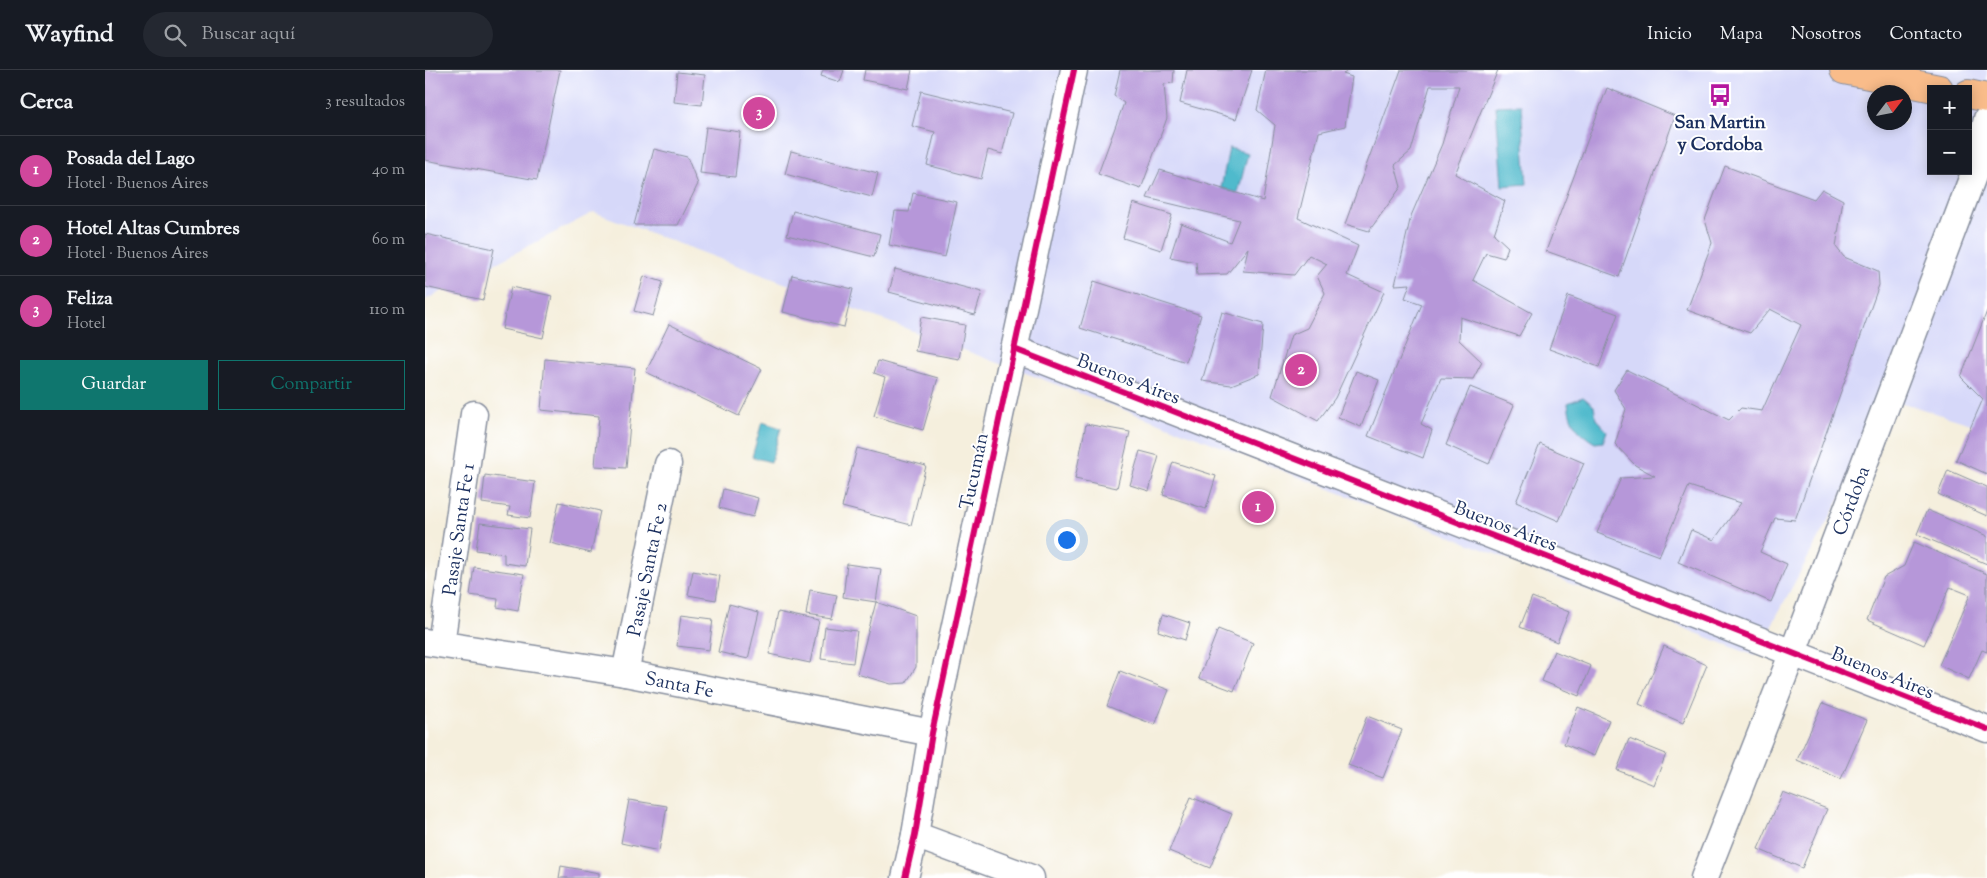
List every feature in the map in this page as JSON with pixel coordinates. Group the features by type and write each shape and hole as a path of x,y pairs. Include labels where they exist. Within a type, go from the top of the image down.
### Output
{"main road":[{"path":"1844,70 1927,87"},
{"path":"1972,95 1987,98"}],"street":[{"name":"Tucumán","path":"905,878 915,835 933,733 1074,70"},
{"name":"Córdoba","path":"1703,878 1793,652 1973,176 1987,119"},
{"name":"Buenos Aires","path":"1014,349 1987,729"},
{"name":"Pasaje Santa Fe 1","path":"433,643 473,414"},
{"name":"Pasaje Santa Fe 2","path":"625,673 668,464"},
{"name":"Santa Fe","path":"433,643 625,673 933,733"},
{"path":"915,835 1031,878"}],"shaded area":[{"path":"425,70 1987,70 1987,429 1893,400 1755,656 1197,437 594,212 425,300"}],"water":[{"path":"1521,105 1527,184 1502,186 1496,106"},
{"path":"1229,148 1248,153 1238,193 1221,188"},
{"path":"1583,397 1594,406 1596,419 1607,431 1603,442 1595,443 1589,439 1573,422 1568,403"},
{"path":"762,422 781,428 771,462 752,457"}],"building":[{"path":"425,70 560,70 537,180 425,160"},
{"path":"823,70 844,70 840,82 821,76"},
{"path":"865,70 912,70 908,89 863,80"},
{"path":"1120,70 1174,70 1173,83 1164,84 1167,118 1141,189 1098,174 1124,103 1114,96"},
{"path":"1187,70 1252,70 1236,119 1180,103"},
{"path":"1266,70 1349,70 1343,74 1352,77 1345,126 1319,132 1298,218 1358,246 1347,275 1384,292 1335,398 1318,421 1272,396 1291,335 1307,328 1325,293 1317,276 1327,264 1309,255 1294,275 1243,271 1248,248 1227,274 1197,275 1196,262 1170,257 1181,223 1230,242 1239,220 1147,198 1160,170 1263,201 1275,125 1257,110"},
{"path":"1401,70 1498,70 1455,174 1505,201 1494,234 1508,247 1504,258 1486,253 1473,280 1532,313 1519,336 1460,317 1459,340 1482,362 1473,379 1441,378 1421,424 1432,430 1423,458 1368,436 1422,304 1405,298 1410,284 1395,285 1411,216 1442,144 1459,86 1430,86 1411,151 1395,165 1401,187 1369,231 1345,224"},
{"path":"677,72 705,75 702,105 674,102"},
{"path":"1607,88 1675,116 1619,277 1546,251"},
{"path":"921,91 1012,113 1002,154 988,150 981,179 927,165 935,132 912,126"},
{"path":"706,127 740,132 735,177 700,173"},
{"path":"654,149 687,157 698,184 678,225 634,225"},
{"path":"791,151 878,173 872,197 785,174"},
{"path":"1725,166 1814,199 1822,189 1843,200 1836,247 1844,257 1878,271 1879,285 1795,520 1775,518 1760,552 1787,564 1771,602 1678,562 1691,530 1714,540 1741,503 1689,486 1659,556 1597,533 1621,478 1655,476 1635,465 1615,444 1626,409 1614,390 1627,370 1729,420 1741,408 1762,411 1801,325 1770,309 1750,333 1687,310 1712,243 1705,220"},
{"path":"913,193 957,202 945,257 889,245 895,211 909,212"},
{"path":"1133,203 1172,215 1161,250 1123,238"},
{"path":"793,211 880,234 874,257 787,235"},
{"path":"425,234 494,249 483,300 425,287"},
{"path":"895,269 982,292 975,315 889,292"},
{"path":"792,275 853,289 844,327 783,312"},
{"path":"644,276 663,282 653,316 634,311"},
{"path":"1094,281 1201,315 1186,362 1080,328"},
{"path":"511,287 552,296 543,338 502,329"},
{"path":"1568,296 1618,314 1599,367 1549,349"},
{"path":"1987,311 1987,474 1956,460 1983,399 1961,377"},
{"path":"1222,312 1263,324 1259,374 1231,385 1202,381"},
{"path":"921,317 965,325 959,359 915,351"},
{"path":"669,324 762,369 739,416 646,372"},
{"path":"545,359 635,368 626,468 595,466 599,416 541,410"},
{"path":"878,361 938,378 923,430 874,416 885,377 874,373"},
{"path":"1356,371 1379,380 1361,427 1338,417"},
{"path":"1470,387 1514,405 1489,464 1446,445"},
{"path":"1086,424 1130,432 1117,488 1075,479"},
{"path":"1540,444 1584,463 1559,521 1516,502"},
{"path":"857,448 926,466 911,525 842,507"},
{"path":"1140,451 1159,456 1149,491 1130,485"},
{"path":"1173,462 1216,476 1206,509 1163,495"},
{"path":"1948,470 1987,487 1987,516 1938,494"},
{"path":"485,475 535,482 530,518 508,515 510,507 482,503"},
{"path":"723,489 758,498 753,517 719,508"},
{"path":"559,502 600,511 591,553 550,543"},
{"path":"1927,510 1987,536 1987,564 1917,534"},
{"path":"480,523 530,529 525,566 504,563 504,554 476,550"},
{"path":"1914,542 1987,574 1987,652 1982,650 1969,679 1939,665 1970,595 1950,587 1924,645 1867,620 1884,577 1904,566"},
{"path":"847,564 881,569 876,602 843,597"},
{"path":"474,567 524,574 518,611 497,607 498,599 470,595"},
{"path":"693,571 720,576 716,600 688,595"},
{"path":"810,590 837,595 832,619 806,615"},
{"path":"1532,597 1569,612 1557,642 1520,627"},
{"path":"876,602 916,616 916,667 906,683 891,684 857,674"},
{"path":"729,604 759,612 748,659 718,652"},
{"path":"778,612 819,621 810,663 769,654"},
{"path":"1163,614 1190,623 1185,640 1158,631"},
{"path":"681,615 713,619 709,650 677,646"},
{"path":"825,627 857,631 853,663 821,659"},
{"path":"1218,629 1253,643 1234,691 1199,678"},
{"path":"1664,646 1707,665 1683,723 1639,704"},
{"path":"1554,651 1591,666 1579,696 1542,681"},
{"path":"1120,671 1169,690 1155,725 1107,706"},
{"path":"1823,703 1867,720 1841,779 1797,760"},
{"path":"1578,707 1609,720 1594,756 1564,744"},
{"path":"1367,716 1402,730 1383,778 1348,765"},
{"path":"1629,739 1666,754 1654,785 1617,770"},
{"path":"1783,792 1827,809 1802,868 1758,849"},
{"path":"1191,797 1232,814 1210,868 1169,851"},
{"path":"629,800 667,806 659,851 621,843"},
{"path":"561,866 599,873 599,878 559,878"}],"cycle path":[{"path":"905,878 915,835 932,733 1074,70"},
{"path":"1014,349 1987,729"}],"place":[{"name":"San Martin y Cordoba","path":"1720,95"},
{"name":"Feliza","path":"759,113"},
{"name":"Hotel Altas Cumbres","path":"1301,370"},
{"name":"Posada del Lago","path":"1258,507"}]}
